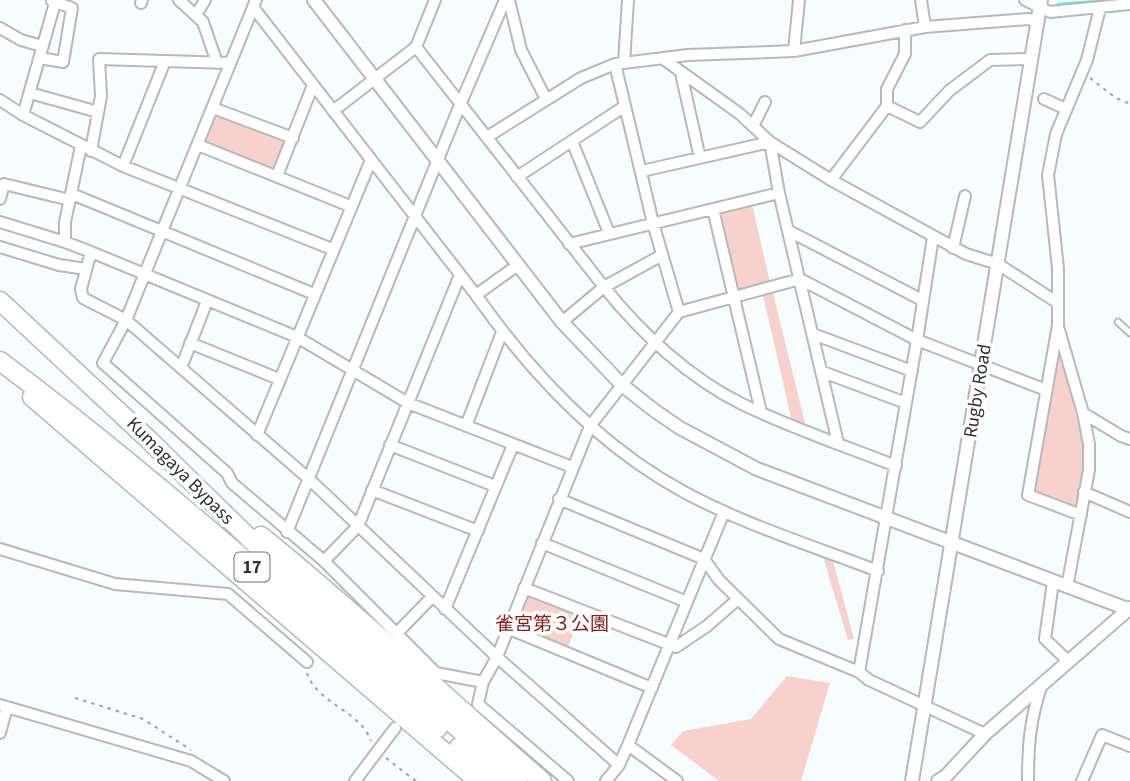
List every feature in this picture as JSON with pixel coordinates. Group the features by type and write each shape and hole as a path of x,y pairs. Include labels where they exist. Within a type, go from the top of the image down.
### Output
{"highway":[{"name":"Kumagaya Bypass","path":"0,301 198,486 307,595 518,781"},
{"name":"Kumagaya Bypass","path":"0,361 63,408 253,568 498,781"},
{"name":"17","path":"0,367 68,430 478,781"},
{"name":"17","path":"198,486 349,610 419,675 542,781"}],"street":[{"path":"179,0 203,22 217,63"},
{"path":"196,15 205,0"},
{"path":"314,0 562,322 622,385 680,428 757,469 1130,609 985,734 946,776 938,781"},
{"path":"333,111 416,47 435,0"},
{"path":"507,0 521,50 546,99"},
{"path":"287,532 460,105 507,0"},
{"path":"628,0 620,63 625,106 653,223 679,312"},
{"path":"794,51 799,0"},
{"path":"921,0 925,27"},
{"path":"1025,0 1039,10 1050,12 1130,4"},
{"path":"23,116 40,58 52,1 72,8 63,62 40,58"},
{"path":"255,4 126,320 103,363 227,473 232,484 324,561 436,673 483,682"},
{"path":"255,4 313,85 502,332 537,373 590,426 630,457 682,491 724,512 878,571"},
{"path":"1081,515 1028,495 1058,326 1058,268 1048,175 1056,134 1087,60 1100,8"},
{"path":"487,137 581,78 620,63 688,55 794,51 925,27 1028,19 1039,10"},
{"name":"Rugby Road","path":"912,781 1039,10"},
{"path":"0,28 21,40 42,46"},
{"path":"831,180 887,106 887,89 905,54 905,30"},
{"path":"416,47 569,244 624,311 656,342 697,376 741,404 896,466"},
{"path":"662,58 717,96 770,142 831,180 966,254 998,264 1058,303"},
{"path":"65,242 65,222 71,197 98,113 101,96 100,59 230,63"},
{"path":"887,106 920,122 949,90 990,60 1031,59"},
{"path":"123,166 165,61"},
{"path":"681,73 700,158"},
{"path":"277,176 313,85"},
{"path":"30,93 98,113"},
{"path":"1044,99 1066,109"},
{"path":"754,126 765,102"},
{"path":"1,106 123,166 332,249"},
{"path":"517,177 625,106"},
{"path":"213,108 293,138"},
{"path":"572,141 609,233"},
{"path":"642,171 770,142"},
{"path":"770,142 779,193 838,443"},
{"path":"198,145 350,206"},
{"path":"257,435 370,160"},
{"path":"0,200 4,184 71,197 161,230 314,293"},
{"path":"569,244 779,193"},
{"path":"953,247 965,195"},
{"path":"713,209 761,412"},
{"path":"0,222 65,242 297,337 408,402 572,467"},
{"path":"789,231 922,300"},
{"path":"859,672 933,237"},
{"path":"0,247 59,265 86,269"},
{"path":"91,253 80,289 83,298 126,320 309,479 497,657 619,765"},
{"path":"562,322 604,287 662,255"},
{"path":"476,295 518,265"},
{"path":"324,561 358,526 460,275"},
{"path":"568,781 478,704 483,682 497,657 506,628 590,426 679,312 800,279 917,340 1046,390"},
{"path":"181,368 207,301"},
{"path":"1058,326 1083,414 1089,470 1067,587"},
{"path":"466,426 502,332"},
{"path":"813,334 912,371"},
{"path":"190,343 279,379"},
{"path":"823,372 906,403"},
{"path":"1083,414 1130,439"},
{"path":"390,445 495,486"},
{"path":"445,609 513,445"},
{"path":"372,490 478,531"},
{"path":"1084,492 1130,512"},
{"path":"559,499 704,559 737,600 779,639 859,672 869,680 985,734"},
{"path":"606,781 619,765 628,745 724,512"},
{"path":"542,543 687,602"},
{"path":"0,550 115,584 228,594 307,662"},
{"path":"1053,582 1045,639 1069,662"},
{"path":"524,588 676,647 707,626 737,600"},
{"path":"397,634 432,597"},
{"path":"506,628 652,688"},
{"path":"1028,781 1028,739 1042,684"},
{"path":"0,733 4,706 191,761 223,781"},
{"path":"355,781 395,728"},
{"path":"1082,781 1102,735 1130,746"},
{"path":"628,745 677,781"}],"lane":[{"path":"1118,322 1130,332"}],"path":[{"path":"1082,72 1116,98 1130,104"},
{"path":"307,662 307,675 312,684 363,725 378,752 416,781"},
{"path":"75,698 142,719 192,750"}],"green space":[{"path":"216,109 288,139 275,172 203,143"},
{"path":"752,204 770,283 735,291 717,213"},
{"path":"773,293 806,427 792,422 763,295"},
{"path":"1058,344 1083,443 1078,508 1033,491"},
{"path":"823,557 833,561 854,639 848,640"},
{"name":"雀宮第３公園","path":"526,592 581,613 566,653 509,630"},
{"path":"787,676 830,683 801,781 719,781 671,745 683,731 751,719"}],"waterway":[{"path":"1058,4 1111,0"}]}
